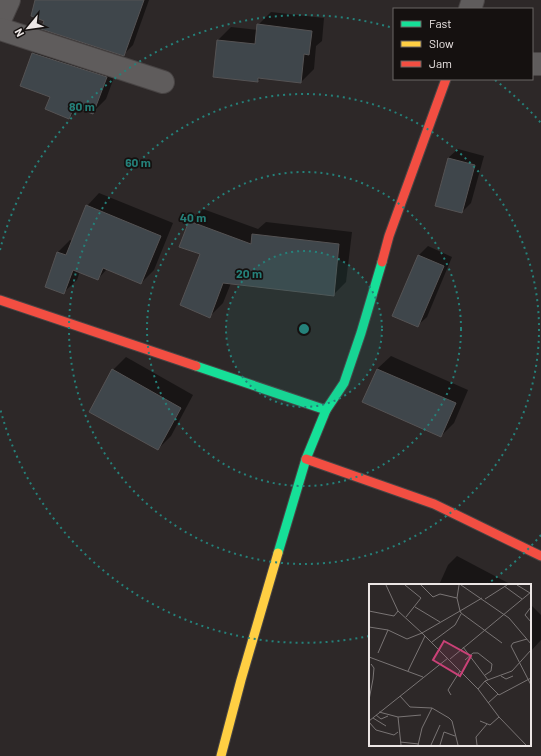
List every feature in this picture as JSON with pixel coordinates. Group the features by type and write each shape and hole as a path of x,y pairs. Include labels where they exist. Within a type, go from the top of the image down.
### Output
{"street":[{"path":"0,20 9,0"},
{"path":"0,29 162,82"},
{"path":"221,756 243,673 306,459 326,410 344,383 361,334 389,236 446,80"},
{"path":"0,300 326,410"},
{"path":"306,459 434,504 541,556"}],"building":[{"path":"35,0 144,0 124,56 41,29 44,21 31,16"},
{"path":"257,24 312,31 309,55 304,54 301,83 258,78 258,82 213,77 217,40 255,44"},
{"path":"32,53 107,77 93,114 74,107 69,119 45,109 50,97 20,86"},
{"path":"448,158 475,165 462,213 435,206"},
{"path":"86,205 161,236 141,284 103,268 98,280 73,270 64,294 45,287 57,252 66,255"},
{"path":"189,221 251,244 252,234 339,244 334,296 223,283 210,318 180,305 200,254 179,247"},
{"path":"418,255 444,266 418,327 392,316"},
{"path":"112,369 181,408 158,450 89,412"},
{"path":"377,369 456,403 441,437 362,402"}],"traffic: fast":[{"path":"278,553 306,459 326,410 344,383 361,333 382,262"},
{"path":"196,366 326,410"}],"traffic: slow":[{"path":"221,756 241,680 278,553"}],"traffic: jam":[{"path":"382,262 389,236 446,80"},
{"path":"0,300 196,366"},
{"path":"306,459 434,504 541,556"}]}
